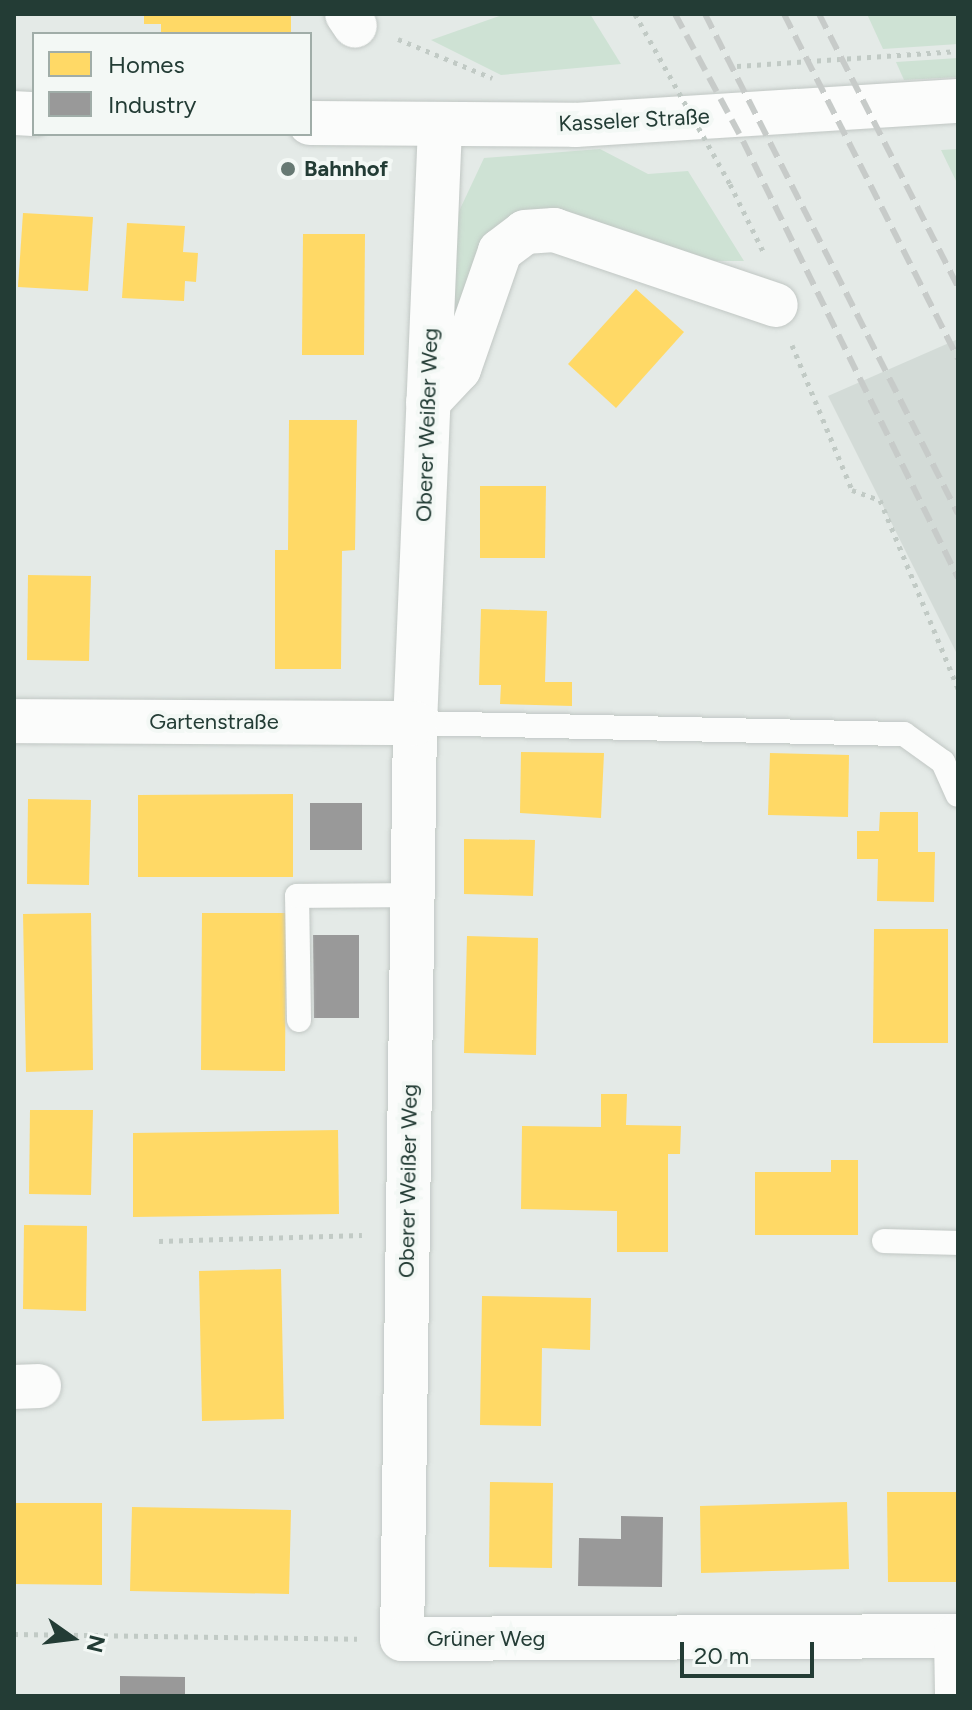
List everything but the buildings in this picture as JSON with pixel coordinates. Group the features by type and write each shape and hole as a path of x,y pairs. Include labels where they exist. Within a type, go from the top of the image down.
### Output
{"street":[{"name":"Kasseler Straße","path":"312,123 440,127 575,125 958,101"},
{"name":"Oberer Weißer Weg","path":"402,1639 415,723 440,127"},
{"path":"428,402 459,369 500,251 525,232 554,230 776,305"},
{"name":"Gartenstraße","path":"14,721 415,723"},
{"path":"957,1636 957,1696"},
{"name":"Grüner Weg","path":"402,1639 957,1636"}],"lane":[{"path":"415,723 904,734 943,762 958,795"},
{"path":"299,1020 297,896 412,895"},
{"path":"884,1241 958,1243"}],"path":[{"path":"635,14 730,184 776,277 776,305 852,490 880,500 958,688"},
{"path":"351,20 418,45 499,81"},
{"path":"159,1241 408,1233"},
{"name":"Grüner Weg","path":"14,1634 402,1639"}],"shaded area":[{"path":"958,339 958,656 828,396"}],"green space":[{"path":"505,14 590,14 621,64 501,75 431,40"},
{"path":"867,14 958,14 958,44 883,49"},
{"path":"958,58 958,77 904,80 896,62"},
{"path":"600,149 648,174 688,171 744,261 691,261 559,216 445,344 453,224 484,158"},
{"path":"958,149 958,185 941,150"}],"railway":[{"path":"675,14 743,141 958,578"},
{"path":"705,14 958,514"},
{"path":"784,14 958,358"},
{"path":"819,14 958,287"}],"place":[{"name":"Bahnhof","path":"288,169"}]}
